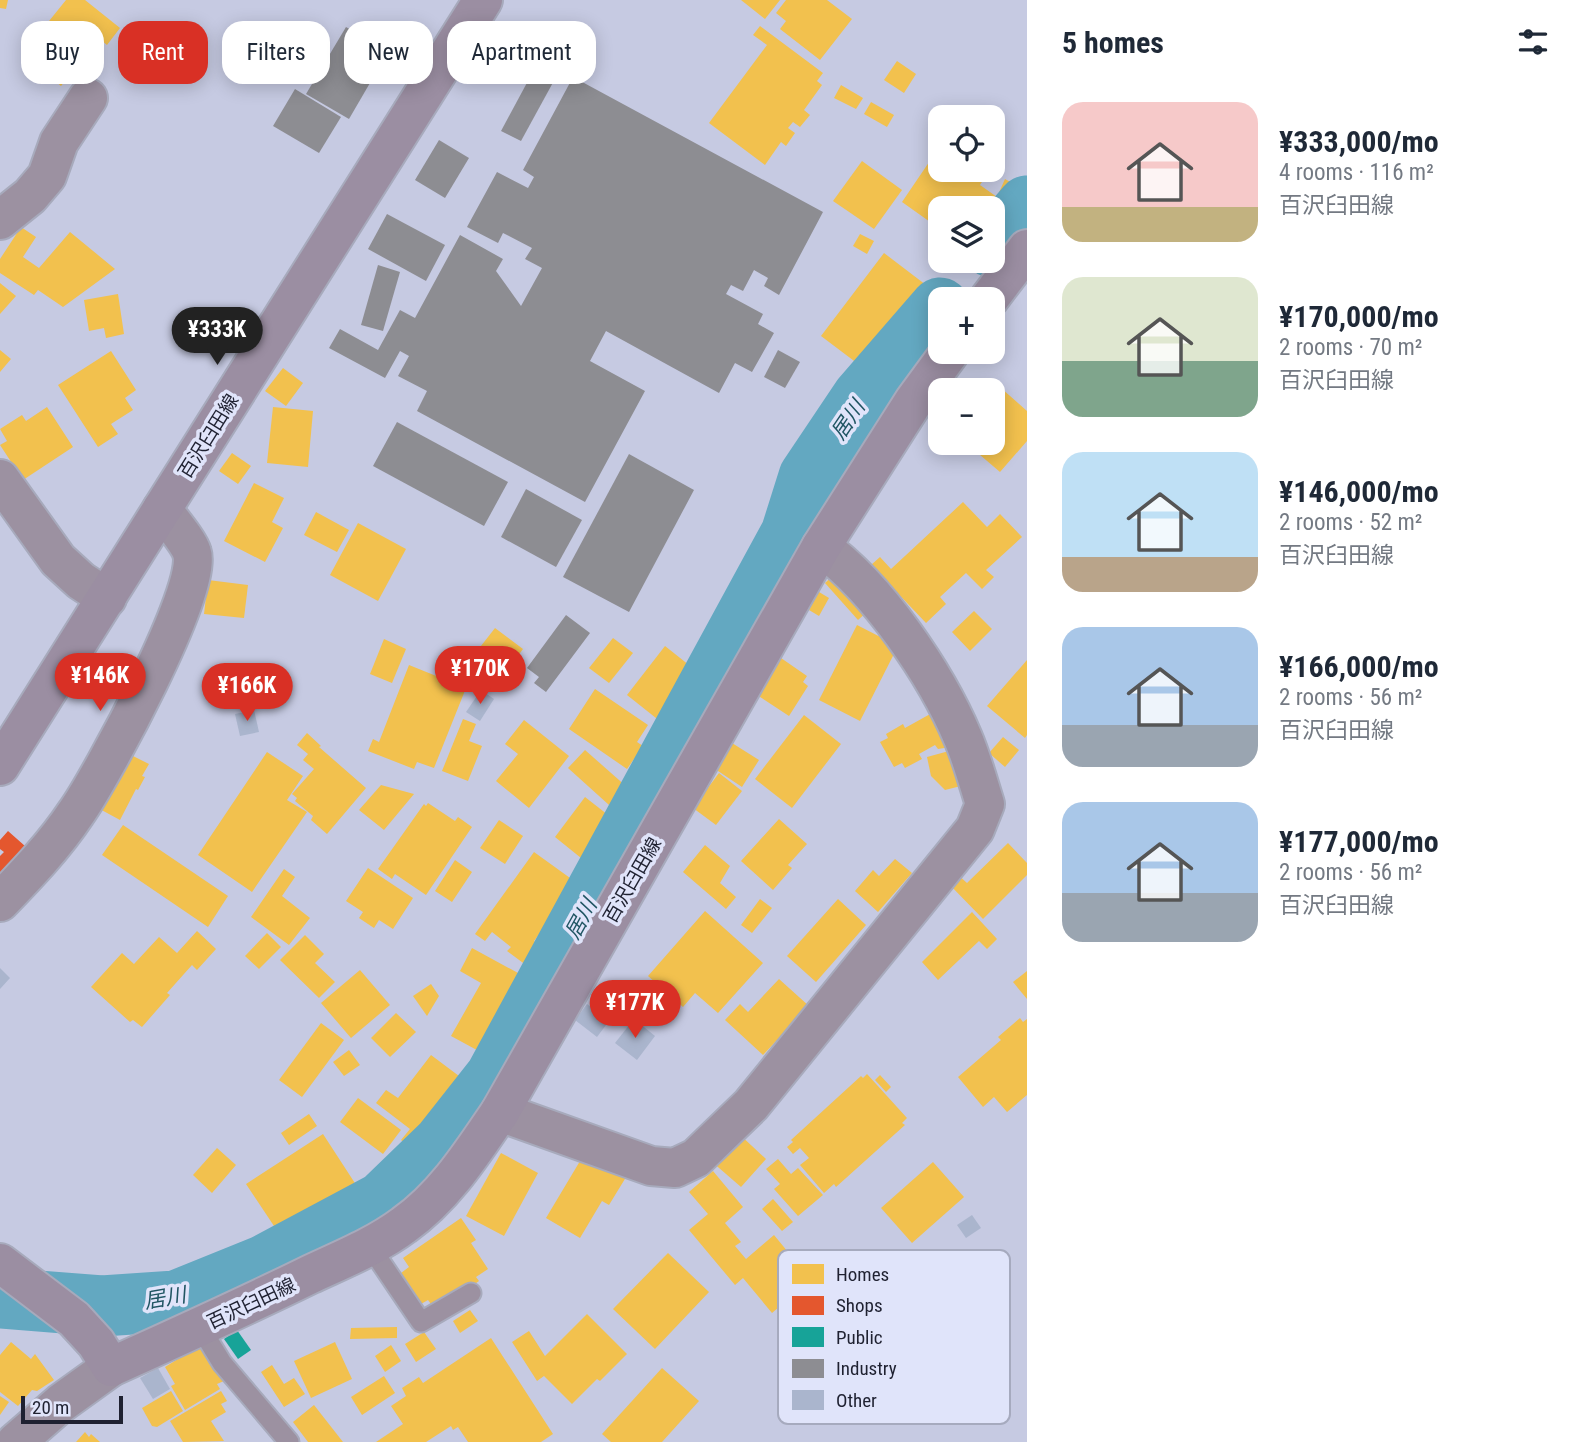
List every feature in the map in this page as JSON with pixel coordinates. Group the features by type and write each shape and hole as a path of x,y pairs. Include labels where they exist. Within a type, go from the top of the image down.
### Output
{"main road":[{"name":"百沢臼田線","path":"0,766 483,0"},
{"path":"999,287 1026,253"},
{"name":"百沢臼田線","path":"111,1367 200,1327 404,1226 457,1175 500,1112 821,547 914,401 941,364"},
{"path":"0,1263 74,1319 96,1343 111,1367"}],"street":[{"path":"0,219 30,196 47,176 59,142 88,98"},
{"path":"0,479 58,560 107,598"},
{"path":"0,902 42,858 78,812 155,671 191,581 193,554 162,509"},
{"path":"500,1112 651,1166 674,1168 696,1158 751,1105 975,829 985,804 963,738 935,684 907,640 867,590 844,564 821,547"},
{"path":"16,1442 61,1403 111,1367"}],"lane":[{"path":"369,1245 421,1322 471,1293"},
{"path":"200,1327 222,1363 289,1442"}],"building: Homes":[{"path":"0,0 8,0 6,9 0,8"},
{"path":"66,0 85,0 118,26 118,31 107,45 104,42 104,21 49,21"},
{"path":"741,0 780,0 765,19"},
{"path":"786,0 827,0 852,19 820,60 780,29 786,21 776,13"},
{"path":"760,26 823,73 817,81 822,85 804,110 810,115 800,127 793,122 788,128 795,133 786,146 781,142 765,165 709,123 767,45 753,35"},
{"path":"897,61 916,74 904,93 884,80"},
{"path":"841,85 863,98 856,109 834,98"},
{"path":"871,102 894,115 887,127 864,114"},
{"path":"862,161 902,190 874,229 833,201"},
{"path":"928,164 928,182 982,182 980,185 996,196 928,196 928,220 902,202"},
{"path":"1005,179 1012,183 1005,198 997,196"},
{"path":"21,227 36,237 23,257 39,268 70,232 115,269 63,307 38,290 34,295 0,273 0,259"},
{"path":"860,234 874,241 867,254 853,246"},
{"path":"884,253 926,285 930,280 939,287 928,287 928,312 920,305 909,319 918,326 878,379 821,336"},
{"path":"0,283 16,296 0,314"},
{"path":"118,294 124,334 106,338 104,328 89,331 84,300"},
{"path":"0,350 11,359 0,372"},
{"path":"111,351 136,390 125,398 133,410 111,424 118,434 98,447 58,385"},
{"path":"283,368 303,383 286,406 265,391"},
{"path":"1005,392 1027,411 1027,441 1000,472 980,455 1005,455"},
{"path":"47,407 73,447 23,480 0,445 7,441 0,429 22,415 26,421"},
{"path":"273,407 313,411 308,467 267,463"},
{"path":"232,453 251,466 238,484 219,471"},
{"path":"254,483 284,498 272,522 283,528 265,562 224,541"},
{"path":"963,502 987,527 1000,514 1022,537 986,570 994,577 982,589 966,573 940,597 946,604 926,623 871,565 880,557 891,569"},
{"path":"316,512 349,530 337,552 304,535"},
{"path":"358,523 406,549 378,601 330,575"},
{"path":"836,573 869,610 858,620 825,583"},
{"path":"208,580 248,585 244,618 204,614"},
{"path":"819,592 829,598 819,616 809,610"},
{"path":"974,611 992,629 970,651 952,632"},
{"path":"857,625 898,646 860,721 819,700"},
{"path":"495,628 523,649 498,682 470,660"},
{"path":"613,638 633,653 609,683 589,668"},
{"path":"384,639 406,649 392,683 370,674"},
{"path":"665,646 699,673 661,722 627,695"},
{"path":"781,658 807,676 803,682 808,686 789,716 757,695"},
{"path":"1027,660 1027,735 1025,738 987,706"},
{"path":"409,665 466,688 434,768 417,762 414,769 368,751 373,739 379,742"},
{"path":"595,689 648,725 637,742 643,746 627,769 569,729"},
{"path":"941,708 957,746 938,749 935,745 919,754 922,759 905,768 902,763 894,767 880,742 888,738 886,734 903,724 905,728"},
{"path":"804,715 841,744 792,808 755,779"},
{"path":"463,719 476,724 469,741 482,746 468,781 442,771"},
{"path":"524,720 569,756 529,808 496,781 518,754 505,744"},
{"path":"307,733 366,788 327,834 311,820 313,816 295,801 297,798 292,794 314,769 303,760 308,754 297,745"},
{"path":"1003,737 1019,750 1005,767 989,753"},
{"path":"732,743 759,760 742,787 715,769"},
{"path":"960,748 969,784 945,790 931,776 927,757"},
{"path":"585,750 636,795 619,814 568,768"},
{"path":"125,752 149,764 142,776 145,777 120,820 96,807"},
{"path":"267,752 303,776 287,800 307,812 252,892 198,855"},
{"path":"719,773 742,791 716,825 693,808"},
{"path":"381,785 414,794 384,830 359,810"},
{"path":"585,797 617,822 586,862 555,837"},
{"path":"428,803 455,821 458,817 472,827 426,895 395,874 392,879 378,869 424,804 426,806"},
{"path":"779,819 807,844 788,865 792,868 773,890 741,861"},
{"path":"499,820 523,836 505,864 480,848"},
{"path":"123,825 228,896 208,927 102,855"},
{"path":"1008,843 1027,863 1027,875 983,919 947,882 956,873 967,883"},
{"path":"705,845 730,866 720,883 736,897 726,909 683,872"},
{"path":"534,852 577,883 534,941 548,951 534,971 507,951 511,947 492,932 485,941 475,934"},
{"path":"895,859 912,873 878,912 855,891 873,870 879,876"},
{"path":"455,860 472,872 452,902 435,891"},
{"path":"368,868 413,898 393,929 379,920 374,928 359,918 363,912 346,901"},
{"path":"284,869 295,877 282,896 310,918 289,945 251,917"},
{"path":"760,899 772,908 752,933 741,925"},
{"path":"838,899 866,925 816,982 787,956"},
{"path":"705,911 763,963 718,1013 695,993 683,1007 648,976"},
{"path":"972,912 997,939 987,949 979,941 938,980 922,962"},
{"path":"197,931 216,949 197,970 192,965 142,1027 133,1020 130,1022 91,987 122,953 134,964 159,937 177,953"},
{"path":"267,933 281,947 259,969 245,956"},
{"path":"305,935 324,954 315,963 335,982 319,998 280,960"},
{"path":"472,948 529,979 486,1055 451,1036 481,983 460,971"},
{"path":"360,970 390,1005 351,1038 321,1003"},
{"path":"1027,971 1027,999 1013,982"},
{"path":"779,979 809,1006 763,1055 725,1020 740,1004 748,1012"},
{"path":"431,984 439,996 427,1016 413,996"},
{"path":"396,1013 416,1032 390,1057 371,1038"},
{"path":"1020,1018 1023,1022 1027,1019 1027,1095 1007,1112 994,1097 983,1107 958,1077 1001,1040 998,1037"},
{"path":"321,1023 344,1040 302,1097 279,1080"},
{"path":"349,1050 360,1065 344,1076 333,1062"},
{"path":"431,1055 471,1085 420,1154 401,1140 410,1129 376,1103 386,1090 398,1098"},
{"path":"867,1074 907,1118 902,1123 905,1125 836,1187 834,1184 824,1193 800,1165 809,1158 800,1148 793,1154 787,1147 793,1142 791,1140 861,1076 863,1078"},
{"path":"880,1075 891,1087 886,1092 875,1080"},
{"path":"358,1098 401,1130 383,1154 340,1122"},
{"path":"309,1114 317,1126 289,1145 281,1133"},
{"path":"737,1132 766,1159 741,1187 711,1161"},
{"path":"323,1134 362,1194 335,1211 327,1200 278,1232 246,1184"},
{"path":"217,1148 236,1165 212,1193 193,1175"},
{"path":"586,1151 631,1169 609,1205 602,1201 580,1238 546,1218"},
{"path":"501,1153 538,1173 504,1236 466,1216"},
{"path":"398,1158 406,1171 378,1189 370,1177"},
{"path":"778,1159 791,1174 798,1168 823,1195 798,1216 774,1189 780,1184 766,1169"},
{"path":"933,1162 964,1197 912,1243 881,1208"},
{"path":"713,1171 743,1207 725,1223 741,1242 735,1246 746,1259 774,1235 786,1250 778,1250 778,1308 772,1313 743,1278 735,1285 689,1230 708,1214 689,1192"},
{"path":"773,1199 793,1222 782,1231 762,1209"},
{"path":"461,1218 476,1240 471,1243 488,1269 476,1277 479,1281 436,1311 428,1300 421,1304 401,1273 409,1267 403,1258"},
{"path":"668,1253 709,1292 655,1349 613,1309"},
{"path":"470,1310 478,1321 460,1333 453,1321"},
{"path":"587,1314 627,1354 572,1404 544,1376 537,1381 512,1342 529,1331 545,1356"},
{"path":"397,1327 397,1338 350,1339 351,1328"},
{"path":"424,1332 436,1349 416,1362 405,1344"},
{"path":"491,1338 553,1434 541,1442 468,1442 458,1427 453,1430 451,1426 426,1442 376,1442 403,1424 391,1406 406,1396 402,1388 419,1377 423,1383"},
{"path":"11,1342 31,1359 35,1354 54,1380 37,1391 32,1390 18,1406 0,1392 0,1355"},
{"path":"335,1342 352,1379 311,1398 294,1361"},
{"path":"391,1345 401,1361 385,1372 375,1356"},
{"path":"199,1346 210,1365 214,1363 224,1381 217,1384 220,1389 185,1410 171,1386 175,1384 165,1367"},
{"path":"272,1365 284,1384 294,1378 305,1394 284,1407 261,1372"},
{"path":"662,1368 699,1401 662,1442 611,1442 602,1434"},
{"path":"384,1376 395,1393 362,1415 351,1397"},
{"path":"171,1391 183,1411 157,1427 152,1426 142,1408"},
{"path":"221,1391 227,1401 221,1404 226,1412 211,1421 224,1441 183,1442 170,1421"},
{"path":"0,1396 9,1402 0,1415"},
{"path":"314,1405 343,1442 308,1442 293,1422"},
{"path":"85,1432 89,1437 91,1434 100,1442 76,1442"}],"building: Shops":[{"path":"8,831 34,854 0,893 0,856 4,852 0,849 0,840"}],"building: Public":[{"path":"237,1330 251,1350 238,1359 224,1339"}],"building: Industry":[{"path":"344,30 344,84 369,84 349,119 306,94 312,84 330,84 330,54"},
{"path":"526,84 552,84 521,141 501,131"},
{"path":"569,84 586,84 823,212 779,295 764,286 768,278 754,270 743,291 731,285 726,294 763,314 758,324 774,333 752,372 735,363 719,393 606,331 590,361 645,391 585,502 417,411 427,391 398,376 409,356 400,351 385,378 329,348 340,329 378,350 400,310 415,318 460,235 503,259 496,271 521,306 542,268 525,259 532,248 503,233 498,243 467,227 497,172 528,188 534,177 523,170"},
{"path":"295,89 341,117 319,153 273,126"},
{"path":"439,140 469,158 445,198 415,180"},
{"path":"387,214 445,245 426,281 368,249"},
{"path":"378,265 400,272 383,331 361,325"},
{"path":"778,350 800,362 785,388 764,377"},
{"path":"397,422 508,482 484,526 373,466"},
{"path":"629,454 694,490 629,612 563,577"},
{"path":"526,489 582,520 556,567 501,537"},
{"path":"566,615 590,633 546,692 534,683 539,677 527,668"}],"building: Other":[{"path":"481,690 494,699 480,721 466,712"},
{"path":"254,710 259,732 240,736 235,714"},
{"path":"0,968 10,978 0,989"},
{"path":"587,1004 609,1021 597,1037 575,1020"},
{"path":"634,1019 655,1036 637,1060 615,1043"},
{"path":"972,1215 981,1228 966,1238 957,1225"},
{"path":"158,1368 170,1389 153,1399 140,1378"}],"waterway":[{"name":"居川","path":"1005,232 1027,206"},
{"name":"居川","path":"0,1298 102,1306 176,1301 265,1265 383,1202 443,1144 495,1078 791,534 809,477 862,398 928,322"}]}
